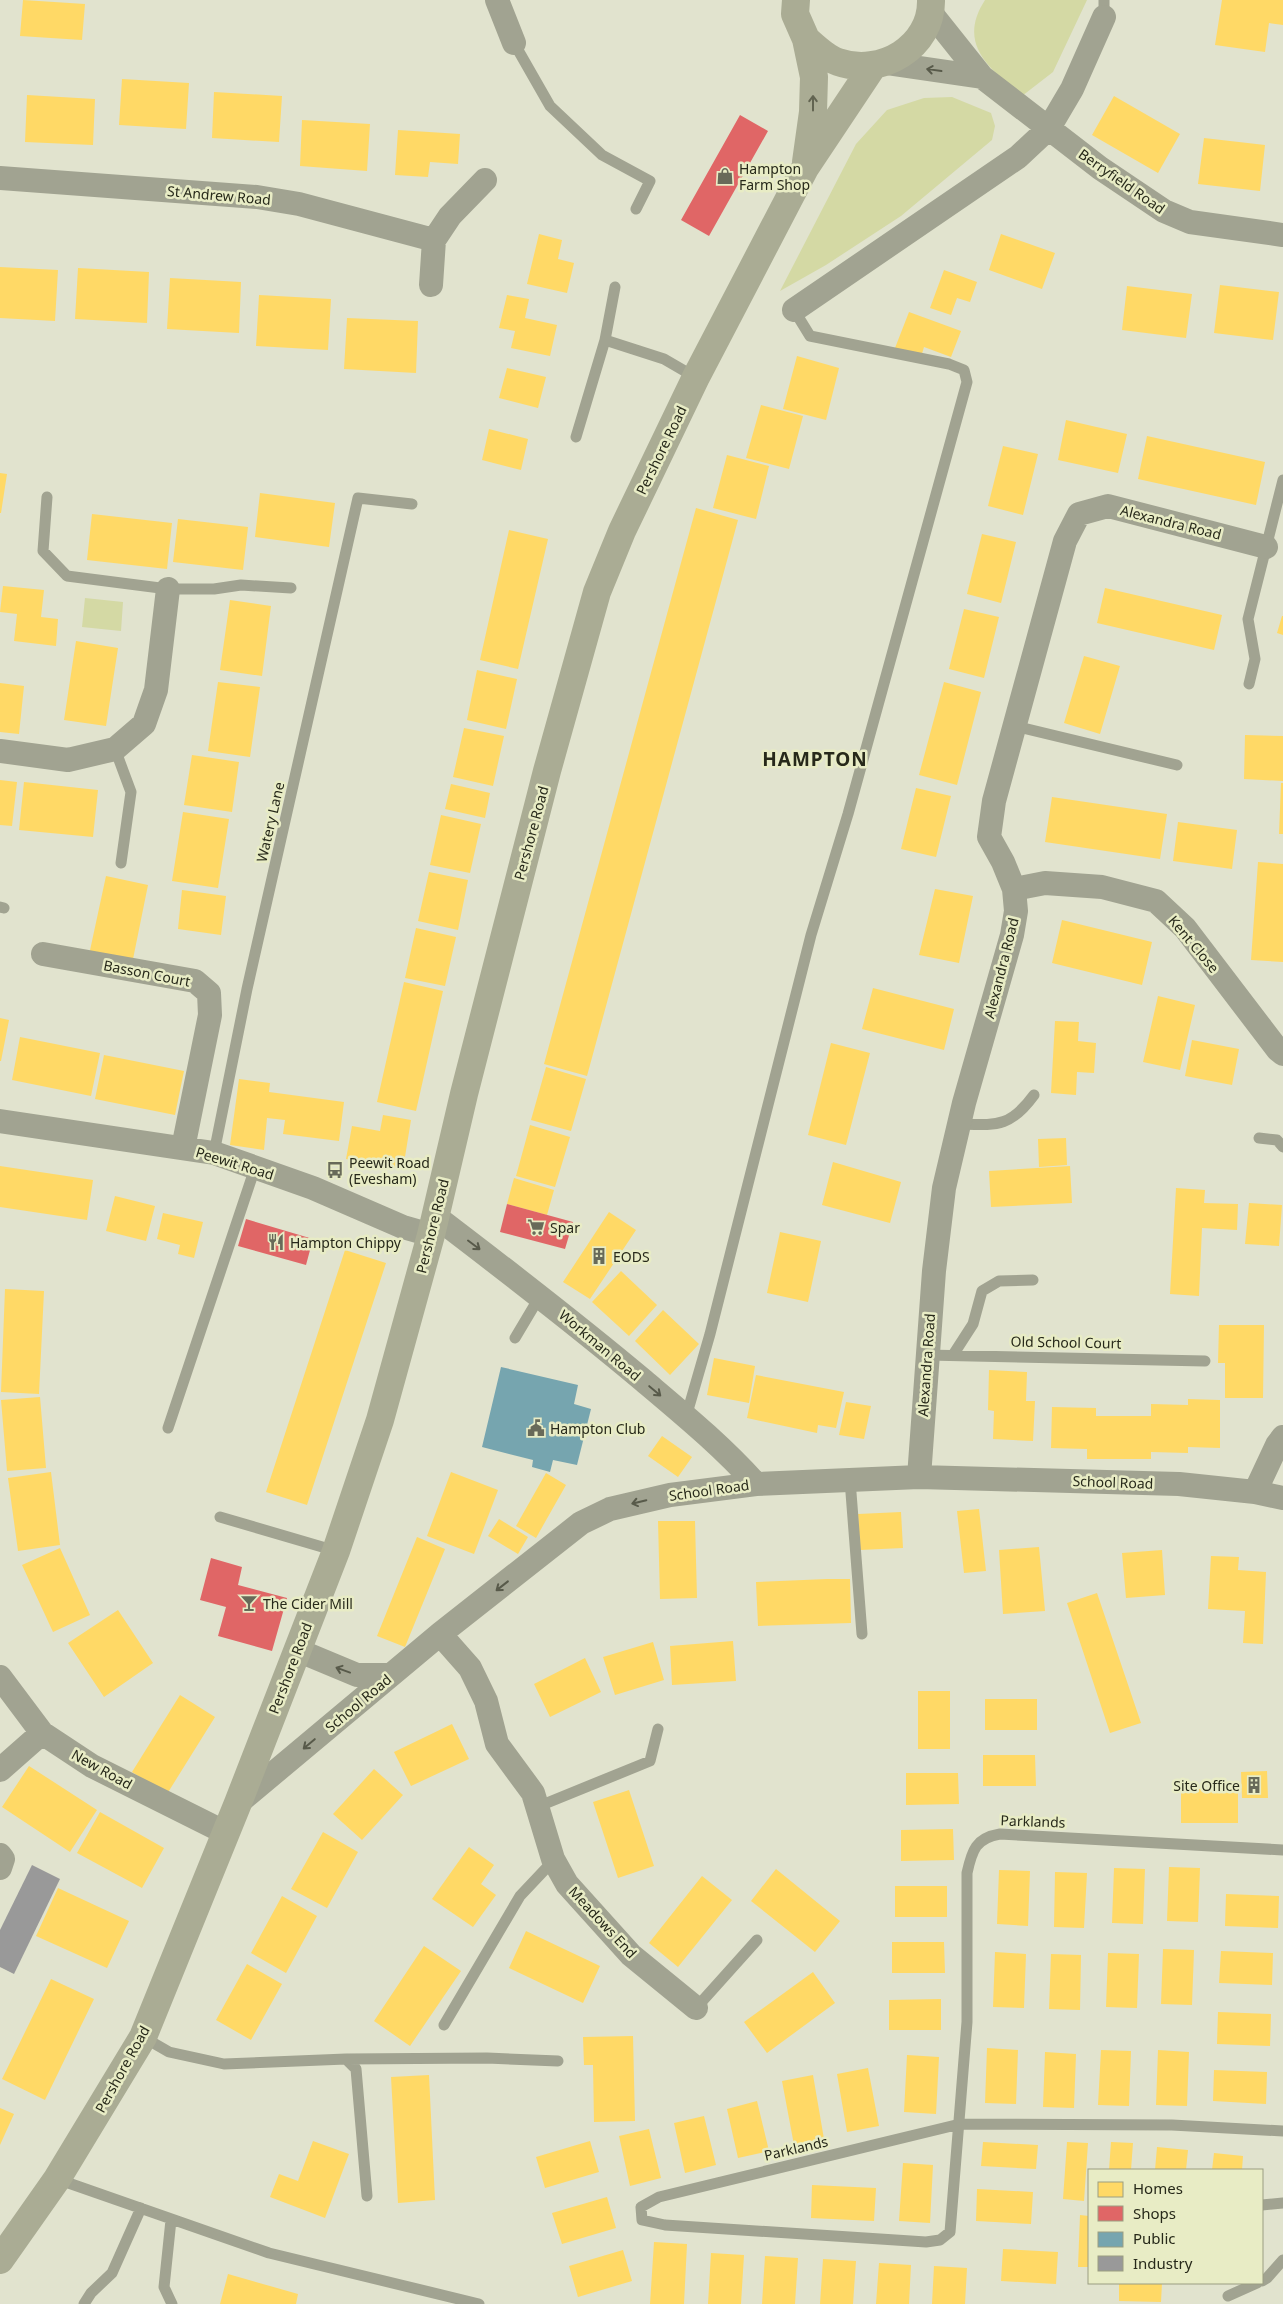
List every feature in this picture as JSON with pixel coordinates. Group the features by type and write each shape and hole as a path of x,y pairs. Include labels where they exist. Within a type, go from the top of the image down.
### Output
{"main road":[{"name":"Pershore Road","path":"791,5 806,39 814,77 813,112 805,168"},
{"name":"Pershore Road","path":"0,2260 57,2179 143,2037 238,1803 336,1551 380,1420 433,1225 464,1094 542,790 597,592 622,531 696,377 805,168 879,64 907,51 923,33 931,6"},
{"path":"806,39 838,62 879,64"}],"street":[{"path":"497,0 514,43"},
{"name":"Berryfield Road","path":"931,6 982,77 1100,168 1164,211 1190,222 1228,229 1283,235"},
{"path":"794,310 1018,157 1049,128 1072,89 1104,9"},
{"name":"Berryfield Road","path":"879,64 982,77"},
{"name":"St Andrew Road","path":"0,178 257,197 299,204 434,240"},
{"path":"431,285 434,240 450,216 485,180"},
{"name":"Alexandra Road","path":"919,1477 927,1355 944,1188 959,1124 1012,935 1016,911 1014,889 1003,862 989,837 994,801 1065,541 1079,514 1108,506 1266,547"},
{"path":"0,751 68,760 115,749 144,724 156,690 168,589"},
{"name":"Kent Close","path":"1014,889 1045,883 1102,886 1156,901 1185,928 1283,1054"},
{"name":"Basson Court","path":"43,954 195,980 209,993 210,1016 183,1148"},
{"name":"Peewit Road","path":"0,1121 214,1153 313,1188 403,1226 433,1225"},
{"name":"Workman Road","path":"433,1225 540,1296 686,1417 734,1460 756,1484"},
{"path":"1255,1492 1277,1445 1283,1437"},
{"name":"School Road","path":"238,1803 440,1634 581,1523 610,1509 670,1495 756,1484 919,1477 1179,1484 1255,1492 1283,1498"},
{"name":"Meadows End","path":"440,1634 470,1668 486,1701 497,1744 533,1793 554,1861 567,1884 631,1955 696,2008"},
{"path":"297,1650 356,1675 391,1676"},
{"name":"New Road","path":"0,1677 42,1733 92,1766 226,1833"},
{"path":"0,1770 42,1733"},
{"path":"0,1855 3,1859 0,1868"}],"lane":[{"path":"514,43 550,106 602,154 650,181 636,209"},
{"path":"576,437 605,340 616,287"},
{"path":"686,1417 710,1334 811,935 848,814 967,382 964,370 949,364 810,336 794,310"},
{"path":"605,340 664,359 696,377"},
{"path":"1249,684 1254,658 1248,619 1283,480"},
{"path":"47,497 43,551 67,576 168,589 214,589 241,585 291,588"},
{"name":"Watery Lane","path":"214,1153 247,989 358,498 412,504"},
{"path":"1014,726 1177,765"},
{"path":"115,749 132,792 121,863"},
{"path":"959,1124 997,1125 1021,1113 1034,1095"},
{"path":"1259,1138 1277,1140 1283,1147"},
{"path":"168,1428 255,1168"},
{"path":"953,1355 973,1324 982,1291 999,1281 1033,1280"},
{"path":"515,1338 540,1296"},
{"name":"Old School Court","path":"927,1355 1205,1361"},
{"path":"850,1480 862,1634"},
{"path":"220,1517 336,1551"},
{"path":"537,1807 650,1761 658,1729"},
{"name":"Parklands","path":"1283,1850 1000,1834 986,1836 978,1844 970,1857 967,1873 967,2022 960,2124 950,2232 940,2240 926,2242 665,2225 642,2220 641,2207 659,2197 960,2124 1172,2125 1283,2131"},
{"path":"444,2025 520,1896 554,1861"},
{"path":"696,2008 756,1940"},
{"path":"143,2037 169,2052 224,2064 346,2059 487,2058 558,2060"},
{"path":"346,2059 356,2069 367,2196"},
{"path":"57,2179 269,2253 479,2304"},
{"path":"1263,2205 1283,2203"},
{"path":"84,2304 91,2293 112,2273 141,2208"},
{"path":"172,2220 164,2287 172,2304"},
{"path":"1263,2280 1283,2260"},
{"path":"1228,2296 1255,2284"}],"green space":[{"path":"985,0 1087,0 1053,72 1022,96 989,66 981,55 976,43 974,30 977,16"},
{"path":"952,97 991,113 995,126 992,140 901,216 826,265 780,291 856,144 887,110 924,98"},
{"path":"85,598 123,602 121,631 82,627"}],"building: Homes":[{"path":"23,0 85,4 82,40 20,36"},
{"path":"1222,0 1283,0 1283,25 1269,23 1265,52 1215,45"},
{"path":"122,79 189,83 186,129 119,125"},
{"path":"214,92 282,96 279,142 212,138"},
{"path":"27,95 95,99 93,145 25,142"},
{"path":"1114,96 1180,134 1158,173 1092,135"},
{"path":"302,120 370,124 367,171 300,166"},
{"path":"398,130 460,134 458,164 430,162 428,177 395,175"},
{"path":"1204,138 1265,145 1260,191 1198,184"},
{"path":"539,234 562,240 558,259 574,263 567,293 527,284"},
{"path":"1001,234 1055,253 1042,289 989,270"},
{"path":"0,267 58,270 55,321 0,318"},
{"path":"78,268 149,272 147,323 75,319"},
{"path":"944,270 977,282 970,302 957,298 951,315 930,308"},
{"path":"170,278 241,282 239,333 167,329"},
{"path":"1220,285 1279,292 1273,340 1214,333"},
{"path":"1127,286 1192,294 1186,338 1122,330"},
{"path":"259,295 331,299 328,350 256,346"},
{"path":"507,295 529,299 525,318 557,325 550,356 511,348 515,331 499,328"},
{"path":"909,312 961,331 951,357 924,347 921,357 895,348"},
{"path":"347,318 418,321 416,373 344,369"},
{"path":"797,356 839,368 826,420 783,409"},
{"path":"507,368 546,377 538,408 499,398"},
{"path":"761,405 803,416 789,469 746,458"},
{"path":"1066,420 1127,434 1118,473 1058,460"},
{"path":"489,429 528,439 521,470 482,460"},
{"path":"1147,436 1265,462 1256,505 1138,479"},
{"path":"1003,446 1038,454 1023,515 988,506"},
{"path":"727,455 769,466 756,519 713,508"},
{"path":"0,473 7,474 1,513 0,513"},
{"path":"260,493 335,503 329,547 255,537"},
{"path":"696,508 738,520 587,1076 544,1064"},
{"path":"92,514 172,523 167,569 87,560"},
{"path":"178,519 248,527 243,570 173,562"},
{"path":"509,530 548,539 518,669 480,660"},
{"path":"982,534 1016,542 1001,603 967,594"},
{"path":"3,586 44,590 41,617 58,619 56,646 14,641 17,614 0,612"},
{"path":"1105,588 1222,615 1214,650 1097,623"},
{"path":"230,600 271,606 262,676 220,670"},
{"path":"964,609 999,617 984,678 949,669"},
{"path":"1283,616 1283,635 1277,633"},
{"path":"76,641 118,648 106,726 64,720"},
{"path":"1084,656 1120,666 1100,734 1064,723"},
{"path":"477,670 517,679 506,729 467,720"},
{"path":"218,682 260,687 250,757 208,751"},
{"path":"944,682 981,692 957,785 919,775"},
{"path":"0,683 24,686 19,734 0,732"},
{"path":"464,728 504,736 493,786 453,777"},
{"path":"1245,735 1283,736 1283,781 1244,779"},
{"path":"192,755 239,762 232,812 184,805"},
{"path":"0,780 17,782 12,826 0,825"},
{"path":"24,782 98,790 93,837 19,830"},
{"path":"1281,783 1283,783 1283,834 1279,834"},
{"path":"451,784 490,793 485,818 445,809"},
{"path":"916,788 951,796 936,857 901,849"},
{"path":"1052,797 1167,814 1160,859 1045,842"},
{"path":"183,812 229,819 218,888 172,881"},
{"path":"441,815 481,824 470,873 430,865"},
{"path":"1178,822 1237,830 1232,869 1173,861"},
{"path":"1258,862 1283,864 1283,962 1251,960"},
{"path":"429,872 468,880 458,930 418,921"},
{"path":"106,876 148,885 132,964 89,955"},
{"path":"935,889 973,896 959,963 919,955"},
{"path":"182,890 226,896 221,935 178,929"},
{"path":"1062,920 1152,942 1142,985 1052,963"},
{"path":"416,928 456,937 445,986 405,978"},
{"path":"404,982 443,991 416,1111 377,1102"},
{"path":"873,988 954,1009 944,1050 862,1029"},
{"path":"1158,996 1195,1005 1180,1070 1143,1062"},
{"path":"0,1018 9,1020 1,1061 0,1061"},
{"path":"1055,1021 1079,1022 1078,1041 1096,1043 1094,1073 1077,1072 1076,1095 1051,1093"},
{"path":"20,1037 100,1053 91,1096 12,1080"},
{"path":"1192,1040 1239,1049 1232,1085 1185,1076"},
{"path":"831,1043 870,1053 846,1145 808,1135"},
{"path":"104,1055 184,1071 175,1115 95,1099"},
{"path":"546,1067 586,1079 571,1131 531,1120"},
{"path":"239,1079 270,1083 269,1092 344,1102 339,1141 283,1134 285,1120 267,1118 264,1150 230,1145"},
{"path":"383,1115 411,1120 403,1169 346,1159 352,1126 380,1131"},
{"path":"530,1125 570,1137 555,1187 516,1176"},
{"path":"1066,1138 1067,1165 1039,1167 1038,1139"},
{"path":"833,1162 901,1182 890,1223 822,1205"},
{"path":"0,1166 93,1180 87,1220 0,1207"},
{"path":"1070,1166 1072,1203 991,1207 989,1171"},
{"path":"514,1178 554,1190 547,1215 507,1204"},
{"path":"1176,1188 1205,1190 1204,1203 1238,1204 1237,1230 1202,1228 1199,1296 1170,1294"},
{"path":"115,1196 155,1206 146,1241 106,1231"},
{"path":"1249,1203 1282,1205 1279,1246 1245,1244"},
{"name":"EODS","path":"609,1212 636,1230 590,1299 563,1282"},
{"path":"163,1213 203,1222 194,1258 178,1254 180,1245 157,1239"},
{"path":"780,1232 821,1241 808,1302 767,1293"},
{"path":"345,1250 386,1263 307,1505 266,1492"},
{"path":"621,1271 657,1305 629,1336 592,1302"},
{"path":"5,1289 44,1291 39,1394 1,1392"},
{"path":"663,1310 699,1344 670,1375 635,1341"},
{"path":"1219,1325 1264,1325 1263,1398 1225,1398 1225,1363 1218,1363"},
{"path":"714,1358 755,1366 749,1403 707,1395"},
{"path":"989,1370 1027,1372 1026,1401 1035,1401 1033,1441 993,1439 994,1411 988,1410"},
{"path":"756,1375 844,1392 836,1428 818,1425 817,1433 747,1418"},
{"path":"40,1397 46,1468 7,1471 1,1400"},
{"path":"1188,1399 1220,1400 1220,1448 1188,1447 1188,1453 1151,1452 1151,1459 1087,1459 1087,1449 1051,1448 1052,1407 1096,1408 1096,1416 1151,1416 1151,1404 1188,1405"},
{"path":"846,1402 871,1406 864,1439 839,1435"},
{"path":"662,1436 692,1457 678,1477 648,1456"},
{"path":"51,1472 60,1545 18,1551 8,1478"},
{"path":"451,1472 498,1490 474,1554 427,1536"},
{"path":"546,1473 566,1485 536,1538 516,1526"},
{"path":"979,1509 986,1571 964,1573 957,1511"},
{"path":"901,1512 903,1548 860,1550 858,1514"},
{"path":"499,1519 528,1537 518,1554 488,1536"},
{"path":"658,1521 695,1521 697,1598 660,1599"},
{"path":"417,1537 445,1549 405,1647 377,1636"},
{"path":"1039,1547 1045,1611 1003,1614 999,1550"},
{"path":"60,1548 90,1615 53,1632 22,1565"},
{"path":"1162,1550 1165,1595 1126,1598 1122,1553"},
{"path":"1211,1556 1239,1557 1238,1570 1266,1572 1263,1644 1243,1643 1245,1611 1208,1609"},
{"path":"850,1579 851,1623 758,1626 756,1582"},
{"path":"1097,1593 1141,1723 1110,1733 1067,1603"},
{"path":"118,1610 153,1663 104,1697 68,1643"},
{"path":"733,1641 736,1681 672,1685 670,1646"},
{"path":"653,1642 664,1680 615,1695 603,1657"},
{"path":"585,1658 601,1692 550,1717 534,1684"},
{"path":"918,1691 950,1691 950,1749 918,1749"},
{"path":"180,1695 215,1717 167,1794 132,1772"},
{"path":"985,1699 1037,1699 1037,1730 985,1730"},
{"path":"452,1724 469,1759 411,1786 394,1752"},
{"path":"983,1755 1035,1755 1036,1786 983,1786"},
{"path":"29,1766 97,1810 70,1852 2,1807"},
{"path":"374,1769 403,1795 362,1840 333,1814"},
{"name":"Site Office","path":"1267,1771 1268,1798 1242,1798 1241,1772"},
{"path":"906,1773 958,1773 959,1804 906,1805"},
{"path":"1181,1789 1238,1789 1238,1823 1181,1823"},
{"path":"629,1790 654,1866 618,1878 593,1802"},
{"path":"100,1812 164,1848 142,1888 77,1853"},
{"path":"953,1829 954,1860 901,1861 901,1830"},
{"path":"323,1832 358,1852 327,1908 291,1889"},
{"path":"469,1847 494,1865 481,1884 496,1895 473,1927 432,1899"},
{"path":"1169,1867 1200,1868 1198,1922 1167,1921"},
{"path":"1114,1868 1145,1869 1143,1924 1112,1923"},
{"path":"776,1869 840,1921 815,1952 751,1901"},
{"path":"999,1870 1030,1871 1028,1926 997,1924"},
{"path":"1055,1872 1087,1873 1084,1928 1054,1927"},
{"path":"702,1876 732,1900 678,1967 649,1943"},
{"path":"895,1886 947,1886 947,1917 895,1917"},
{"path":"58,1888 129,1921 107,1968 36,1936"},
{"path":"1226,1894 1279,1896 1278,1928 1225,1926"},
{"path":"282,1896 317,1916 286,1973 251,1953"},
{"path":"526,1931 600,1966 583,2003 509,1968"},
{"path":"892,1942 944,1942 945,1973 892,1973"},
{"path":"424,1946 461,1971 410,2046 374,2021"},
{"path":"1163,1949 1194,1950 1192,2005 1161,2004"},
{"path":"1221,1951 1273,1953 1272,1985 1219,1983"},
{"path":"995,1952 1026,1954 1024,2008 993,2007"},
{"path":"1108,1953 1139,1954 1137,2008 1106,2007"},
{"path":"1051,1954 1081,1955 1080,2010 1049,2009"},
{"path":"247,1964 282,1984 251,2040 216,2020"},
{"path":"813,1972 835,2003 767,2053 744,2022"},
{"path":"51,1979 94,1999 45,2100 2,2079"},
{"path":"941,1999 941,2030 889,2030 889,2000"},
{"path":"1218,2012 1271,2014 1270,2046 1217,2044"},
{"path":"633,2036 635,2121 594,2122 593,2065 584,2065 583,2037"},
{"path":"987,2048 1018,2050 1016,2104 985,2103"},
{"path":"1101,2050 1131,2051 1129,2106 1098,2105"},
{"path":"1158,2050 1189,2052 1187,2106 1156,2105"},
{"path":"1045,2052 1076,2054 1074,2108 1043,2107"},
{"path":"907,2055 939,2057 936,2114 904,2112"},
{"path":"868,2068 879,2126 847,2132 837,2074"},
{"path":"1214,2070 1267,2072 1266,2104 1213,2101"},
{"path":"429,2075 435,2200 398,2203 391,2077"},
{"path":"813,2075 824,2139 794,2145 782,2081"},
{"path":"757,2101 769,2151 738,2158 727,2109"},
{"path":"0,2108 14,2114 0,2145"},
{"path":"704,2116 716,2165 685,2173 674,2123"},
{"path":"649,2129 661,2178 630,2186 619,2136"},
{"path":"313,2141 349,2154 325,2218 270,2197 279,2174 298,2181"},
{"path":"590,2141 599,2172 545,2188 536,2157"},
{"path":"983,2142 1038,2145 1036,2169 981,2166"},
{"path":"1067,2142 1088,2143 1084,2201 1063,2199"},
{"path":"1111,2142 1133,2143 1131,2169 1109,2169"},
{"path":"1157,2147 1188,2150 1186,2169 1155,2169"},
{"path":"1214,2153 1243,2156 1242,2169 1212,2169"},
{"path":"903,2163 933,2165 930,2223 899,2221"},
{"path":"812,2185 876,2188 874,2221 811,2218"},
{"path":"977,2189 1033,2192 1031,2224 976,2221"},
{"path":"607,2197 616,2228 562,2244 552,2213"},
{"path":"1080,2215 1088,2216 1088,2267 1078,2267"},
{"path":"654,2242 687,2244 684,2304 650,2304"},
{"path":"1003,2249 1058,2252 1056,2284 1001,2281"},
{"path":"623,2250 632,2281 578,2297 569,2266"},
{"path":"711,2253 744,2255 741,2304 708,2304"},
{"path":"765,2256 798,2258 795,2304 762,2304"},
{"path":"823,2259 856,2261 853,2304 820,2304"},
{"path":"879,2263 911,2265 909,2304 876,2304"},
{"path":"934,2266 967,2268 965,2304 932,2304"},
{"path":"228,2274 298,2294 296,2304 220,2304"},
{"path":"1119,2284 1162,2284 1161,2302 1119,2301"}],"building: Shops":[{"name":"Hampton Farm Shop","path":"740,115 768,131 709,236 681,220"},
{"name":"Spar","path":"507,1204 573,1222 565,1249 500,1232"},
{"name":"Hampton Chippy","path":"246,1219 313,1239 306,1265 238,1246"},
{"name":"The Cider Mill","path":"211,1558 242,1567 238,1585 287,1598 272,1651 218,1636 226,1607 200,1600"}],"building: Public":[{"name":"Hampton Club","path":"501,1367 578,1385 574,1404 591,1409 577,1465 553,1460 550,1472 532,1467 533,1460 482,1447"}],"building: Industry":[{"path":"32,1865 60,1879 14,1974 0,1967 0,1930"}],"place":[{"name":"Hampton Farm Shop","path":"725,176"},
{"name":"Peewit Road (Evesham)","path":"335,1170"},
{"name":"Spar","path":"536,1227"},
{"name":"Hampton Chippy","path":"276,1242"},
{"name":"EODS","path":"599,1256"},
{"name":"Hampton Club","path":"536,1428"},
{"name":"The Cider Mill","path":"249,1603"},
{"name":"Site Office","path":"1254,1785"}],"district":[{"name":"HAMPTON","path":"815,759"}]}
